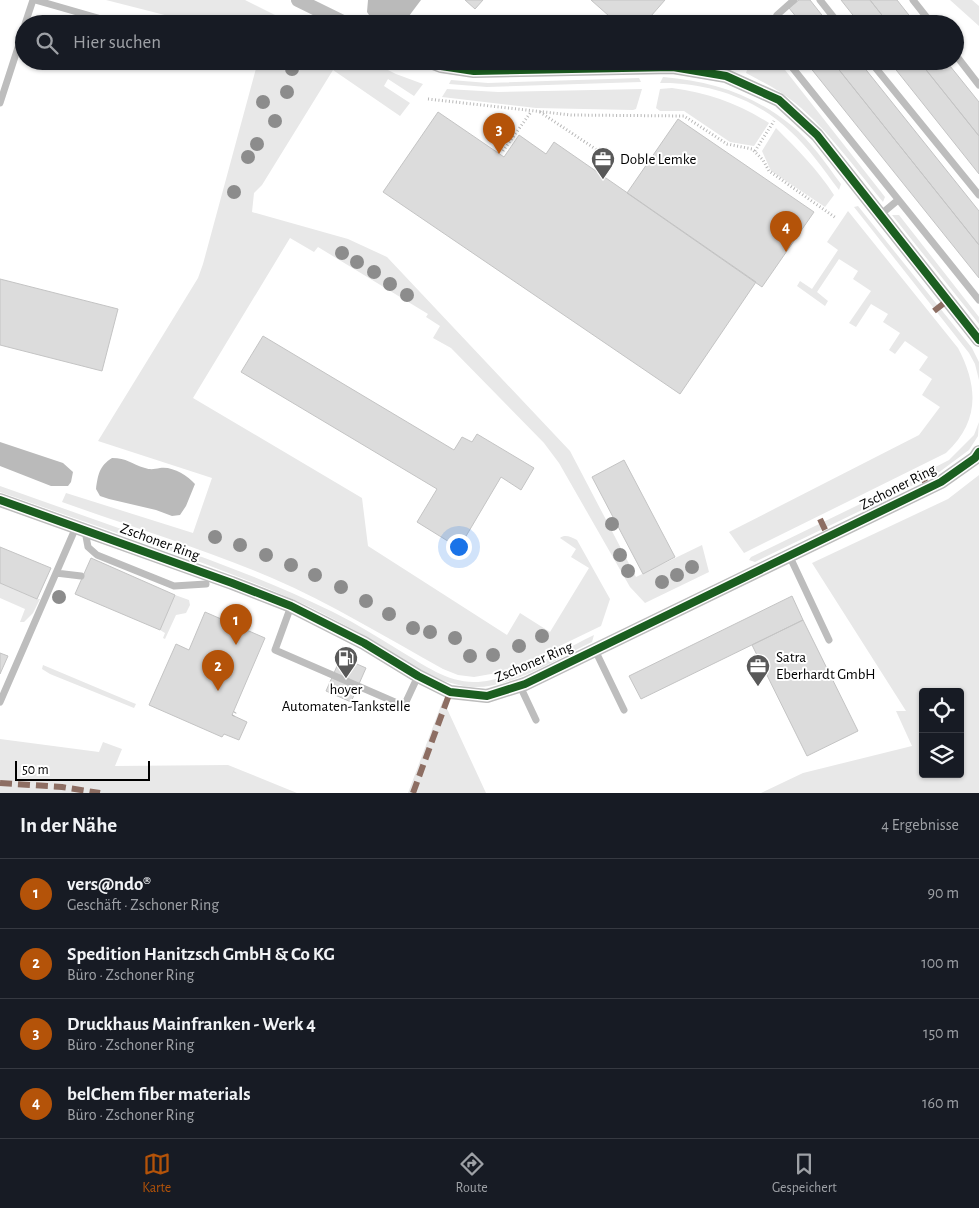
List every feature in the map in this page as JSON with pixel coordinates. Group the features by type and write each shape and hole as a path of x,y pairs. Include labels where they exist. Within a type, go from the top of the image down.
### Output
{"street":[{"path":"298,0 320,4 335,15"},
{"path":"467,70 524,70"},
{"path":"691,70 726,76 779,100 817,135 979,340"},
{"name":"Zschoner Ring","path":"0,500 291,606 364,643 418,676 450,692 487,696 520,686 941,482 975,458 979,452"}],"lane":[{"path":"28,15 34,0 87,15"},
{"path":"777,15 794,0"},
{"path":"820,0 832,15"},
{"path":"913,0 925,15"},
{"path":"0,103 2,91 15,54"},
{"path":"964,66 979,85"},
{"path":"793,70 979,300"},
{"path":"877,70 979,195"},
{"path":"879,215 898,200"},
{"path":"0,702 56,573 81,529"},
{"path":"81,529 88,547 97,555 174,586 206,584"},
{"path":"789,555 830,640"},
{"path":"56,573 81,576"},
{"path":"291,606 275,650 404,706 418,676"},
{"path":"595,650 624,710"},
{"path":"520,686 536,720"}],"path":[{"path":"428,99 539,112 684,116 727,144 752,149 763,160 769,171 836,218"},
{"path":"503,151 532,111"},
{"path":"539,112 612,160"},
{"path":"755,152 774,121"},
{"path":"233,716 236,711"}],"shaded area":[{"path":"106,0 245,0 275,15 165,15"},
{"path":"368,0 421,0 410,15 369,15 367,12"},
{"path":"950,0 972,0 979,6 979,26"},
{"path":"256,70 333,70 262,185 254,193 252,212 348,239 387,257 570,451 636,577 702,545 709,572 645,603 630,587 559,463 544,443 451,348 433,338 440,326 426,317 428,314 318,247 314,252 290,238 193,398 362,498 368,546 507,635 520,613 550,632 589,568 571,557 576,549 560,538 566,536 577,540 610,599 601,626 508,671 474,677 458,675 443,669 338,610 272,578 194,548 62,502 66,493 193,533 212,478 98,441 198,278"},
{"path":"333,70 388,70 423,84 414,96 388,79 384,86 410,103 400,116"},
{"path":"747,70 785,70 885,197 883,202 822,128 794,102 746,73"},
{"path":"663,77 698,82 731,91 776,114 812,145 841,184 839,190 803,144 777,119 762,109 729,94 712,89 695,85 660,83"},
{"path":"639,78 641,82 487,87 449,84 451,80 488,83"},
{"path":"672,88 722,100 746,110 769,123 754,146 730,142 684,111 660,111 656,108 660,89"},
{"path":"447,89 498,92 642,89 636,109 633,110 536,108 442,97"},
{"path":"776,128 814,168 834,195 825,207 771,171 762,151"},
{"path":"858,206 972,348 979,362 979,380 975,364 969,353 854,207"},
{"path":"848,211 958,348 970,377 972,404 970,417 957,441 946,453 744,553 729,532 919,435 940,407 922,395 932,379 919,370 928,357 905,341 895,354 889,350 900,333 883,322 888,314 871,304 856,327 849,323 871,291 853,279 858,271 839,259 817,292 828,301 825,306 797,286 800,281 812,289 838,250 827,242"},
{"path":"892,215 899,215 979,317 979,324"},
{"path":"979,422 978,436 969,450 938,473 755,562 749,560 751,557 949,460 974,435"},
{"path":"0,442 63,463 73,472 71,482 68,486 51,486 0,466"},
{"path":"112,458 125,460 149,469 169,468 184,474 195,484 180,515 172,516 100,496 96,489 99,475 104,464"},
{"path":"979,475 979,793 761,793 803,773 912,746 896,711 906,711 812,563 948,499"},
{"path":"0,486 141,536 134,539 0,492"},
{"path":"157,541 246,574 312,602 351,621 436,672 454,679 474,682 503,677 551,657 594,635 592,642 518,678 487,686 472,687 458,685 431,676 363,635 310,607 158,546"},
{"path":"0,583 40,599 33,613 24,622 20,622 25,609 0,598"},
{"path":"175,595 189,600 190,605 186,613 176,615 165,639 163,638 165,633 160,630"},
{"path":"43,665 136,704 134,708 50,674 42,669"},
{"path":"443,700 486,793 408,793"},
{"path":"0,739 99,752 103,742 122,749 115,766 228,765 297,793 0,793"}],"building":[{"path":"465,0 483,0 475,9"},
{"path":"591,0 665,0 652,15 608,15"},
{"path":"799,0 810,0 822,15 795,15 789,8"},
{"path":"841,0 870,0 882,15 853,15"},
{"path":"870,0 897,0 909,15 882,15"},
{"path":"812,70 839,70 979,245 979,278"},
{"path":"839,70 866,70 979,211 979,245"},
{"path":"896,70 926,70 979,136 979,174"},
{"path":"926,70 953,70 979,102 979,136"},
{"path":"438,112 504,157 519,135 546,154 554,142 756,282 680,394 383,192"},
{"path":"678,119 814,212 762,287 627,193"},
{"path":"0,279 118,309 102,371 0,345"},
{"path":"263,336 454,450 462,437 472,442 477,434 534,468 521,490 501,477 459,548 417,522 437,489 241,372"},
{"path":"624,460 675,557 643,574 592,477"},
{"path":"0,547 51,568 37,599 0,583"},
{"path":"91,558 175,595 160,630 75,594"},
{"path":"792,596 803,620 641,699 629,676"},
{"path":"205,612 265,638 232,715 247,722 239,740 224,734 222,737 149,705 176,644 189,650"},
{"path":"803,620 858,731 807,756 752,645"},
{"path":"0,653 8,656 0,674"},
{"name":"hoyer Automaten-Tankstelle","path":"341,657 366,668 351,702 326,691"}],"marked path":[{"path":"934,311 948,300"},
{"path":"920,471 928,488"},
{"path":"820,519 828,536"},
{"path":"413,793 450,692"},
{"path":"0,783 62,787 100,793"}],"cycle path":[{"path":"467,70 524,70"},
{"path":"691,70 726,76 779,100 817,135 979,340"},
{"path":"0,500 291,606 364,643 418,676 450,692 487,696 525,684 941,482 975,458 979,452"}],"place":[{"name":"Druckhaus Mainfranken - Werk 4","path":"499,154"},
{"name":"Doble Lemke","path":"603,180"},
{"name":"belChem fiber materials","path":"786,252"},
{"name":"vers@ndo®","path":"236,645"},
{"name":"hoyer Automaten-Tankstelle","path":"346,679"},
{"name":"Satra Eberhardt GmbH","path":"758,687"},
{"name":"Spedition Hanitzsch GmbH & Co KG","path":"218,691"}]}
